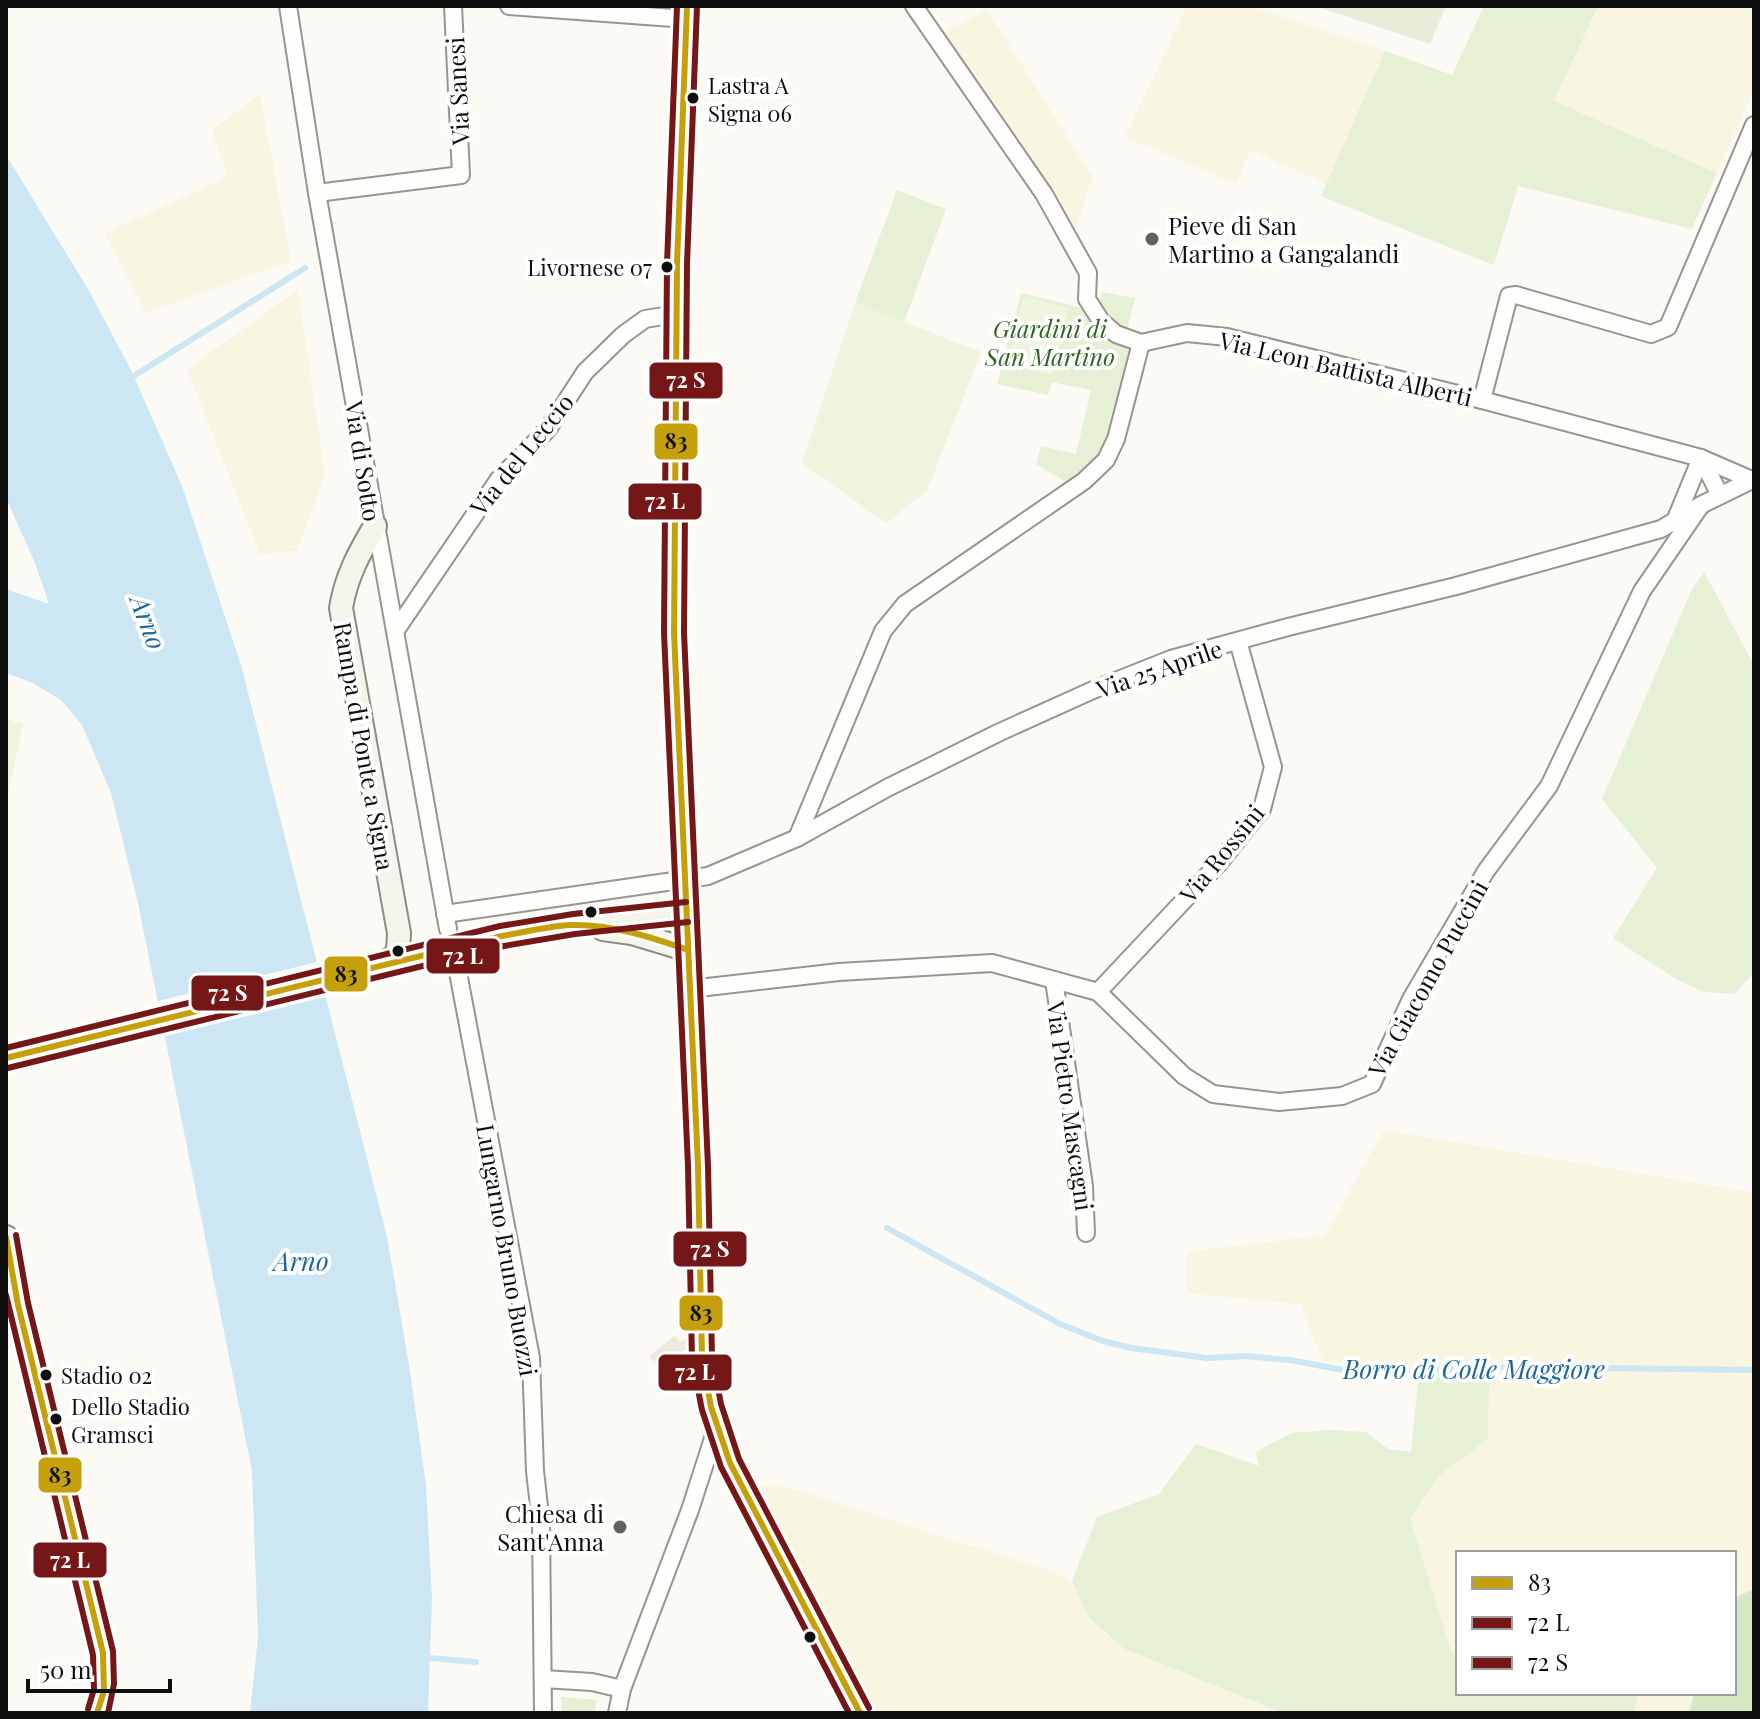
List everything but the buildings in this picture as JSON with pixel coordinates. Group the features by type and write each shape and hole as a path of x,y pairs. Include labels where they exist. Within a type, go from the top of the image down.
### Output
{"main road":[{"path":"687,13 676,314 674,633 698,1166 702,1358 717,1426 730,1463 860,1713"},
{"name":"Rampa di Ponte a Signa","path":"375,526 345,585 341,608 400,944 395,957 384,965"},
{"path":"9,1056 502,936 574,924 687,912"},
{"path":"574,924 632,933 688,950"},
{"path":"7,1250 12,1306 103,1653 106,1683 104,1699 97,1713"}],"street":[{"name":"Via di Sotto","path":"288,6 317,193 446,922"},
{"name":"Via Sanesi","path":"317,193 461,175 453,6"},
{"path":"509,6 687,13"},
{"path":"797,838 883,631 905,604 1084,481 1106,460 1116,439 1141,343 1116,334 1101,321 1087,299 1088,273 1044,194 914,6"},
{"path":"1482,400 1509,296 1516,295 1651,334 1668,327 1754,125"},
{"name":"Via del Leccio","path":"396,630 499,479 548,429 585,372 623,335 645,319 676,314"},
{"name":"Via Leon Battista Alberti","path":"1141,343 1187,333 1227,337 1701,458 1754,480"},
{"path":"1701,458 1720,495"},
{"path":"1659,568 1668,525 1701,458"},
{"name":"Via 25 Aprile","path":"446,922 708,876 797,838 887,788 1093,690 1171,659 1456,586 1668,525 1720,495 1754,480"},
{"name":"Via Giacomo Puccini","path":"690,989 839,972 992,963 1098,992 1184,1076 1213,1094 1279,1102 1342,1096 1372,1084 1411,999 1471,896 1549,786 1642,591 1701,505"},
{"name":"Via Rossini","path":"1098,992 1220,862 1262,809 1273,767 1238,641"},
{"name":"Lungarno Bruno Buozzi","path":"457,967 531,1358 535,1471 541,1524 543,1713"},
{"name":"Via Pietro Mascagni","path":"1054,980 1084,1186 1086,1233"},
{"path":"617,1713 622,1689 690,1510 717,1426"},
{"path":"543,1679 592,1682 622,1689"}],"shaded area":[{"path":"1187,6 1249,6 1385,51 1327,184 1250,150 1237,184 1125,137"},
{"path":"1598,6 1754,6 1754,90 1717,173 1554,101"},
{"path":"987,10 1094,179 1076,230 944,31"},
{"path":"260,94 291,261 146,313 105,233 228,177 212,130"},
{"path":"298,290 325,474 297,551 260,554 187,369"},
{"path":"1384,1130 1754,1193 1754,1589 1736,1597 1736,1551 1456,1551 1456,1656 1450,1648 1410,1518 1439,1476 1488,1439 1489,1378 1323,1361 1300,1304 1187,1293 1187,1252 1325,1235"},
{"path":"675,1336 680,1342 687,1338 692,1345 659,1368 649,1356"},
{"path":"777,1484 1051,1571 1072,1581 1088,1616 1123,1648 1285,1713 875,1713 754,1488"},
{"path":"1638,1695 1693,1695 1689,1713 1634,1713"}],"green space":[{"path":"1315,6 1446,6 1430,44"},
{"path":"1484,6 1598,6 1554,101 1717,173 1692,229 1518,186 1494,265 1321,196 1385,51 1452,75"},
{"path":"897,190 946,209 904,322 855,303"},
{"path":"1102,292 1135,298 1127,330 1110,323 1099,304"},
{"name":"Giardini di San Martino","path":"1021,293 1082,308 1099,335 1130,351 1100,459 1068,483 1036,464 1041,446 1076,454 1091,390 1052,382 1048,395 997,384"},
{"path":"1024,296 1069,308 1052,375 1007,364"},
{"path":"855,303 981,352 927,491 886,523 802,463"},
{"path":"1704,572 1754,665 1754,973 1734,994 1704,992 1676,979 1613,938 1657,868 1602,799 1692,589"},
{"path":"6,719 23,724 6,805"},
{"path":"1419,1371 1489,1378 1488,1439 1439,1476 1410,1518 1450,1648 1456,1656 1456,1695 1638,1695 1634,1713 1283,1713 1123,1648 1088,1616 1072,1581 1097,1517 1159,1494 1196,1444 1259,1466 1256,1452 1291,1433 1330,1430 1366,1432 1388,1449 1411,1452"},
{"path":"1754,1589 1754,1713 1689,1713 1694,1695 1736,1695 1736,1597"},
{"path":"561,1697 597,1700 594,1713 562,1713"}],"water":[{"name":"Arno","path":"6,155 88,289 131,370 182,486 241,665 387,1237 426,1485 432,1598 428,1713 250,1713 258,1638 252,1471 138,903 111,793 82,725 61,700 33,683 6,673 6,589 49,604 35,563 6,498"}],"pier":[{"path":"321,961 329,996 162,1037 154,1002"}],"waterway":[{"path":"129,379 305,268"},
{"name":"Borro di Colle Maggiore","path":"887,1228 1060,1324 1131,1348 1207,1358 1246,1356 1290,1360 1359,1373 1519,1367 1754,1370"},
{"path":"430,1658 476,1662"}],"transit line":[{"path":"677,6 667,264 664,633 688,1166 692,1359 702,1410 721,1467 849,1713"},
{"name":"83","path":"687,6 677,264 674,633 698,1166 702,1358 711,1407 730,1463 860,1713"},
{"path":"697,6 687,264 684,633 708,1166 712,1357 721,1404 739,1459 869,1708"},
{"path":"6,1048 500,926 573,914 686,902"},
{"path":"8,1068 504,946 575,934 688,922"},
{"name":"83","path":"6,1058 545,928 571,925 616,929 688,950"},
{"path":"16,1235 28,1303 113,1651 114,1684 108,1713"},
{"name":"83","path":"6,1237 18,1305 103,1653 104,1691 97,1713"},
{"path":"6,1295 93,1655 94,1689 88,1709"}],"place":[{"name":"Lastra A Signa 06","path":"693,98"},
{"name":"Pieve di San Martino a Gangalandi","path":"1152,239"},
{"name":"Livornese 07","path":"667,267"},
{"name":"Stadio 02","path":"46,1375"},
{"name":"Dello Stadio Gramsci","path":"56,1419"},
{"name":"Chiesa di Sant'Anna","path":"620,1527"}]}
